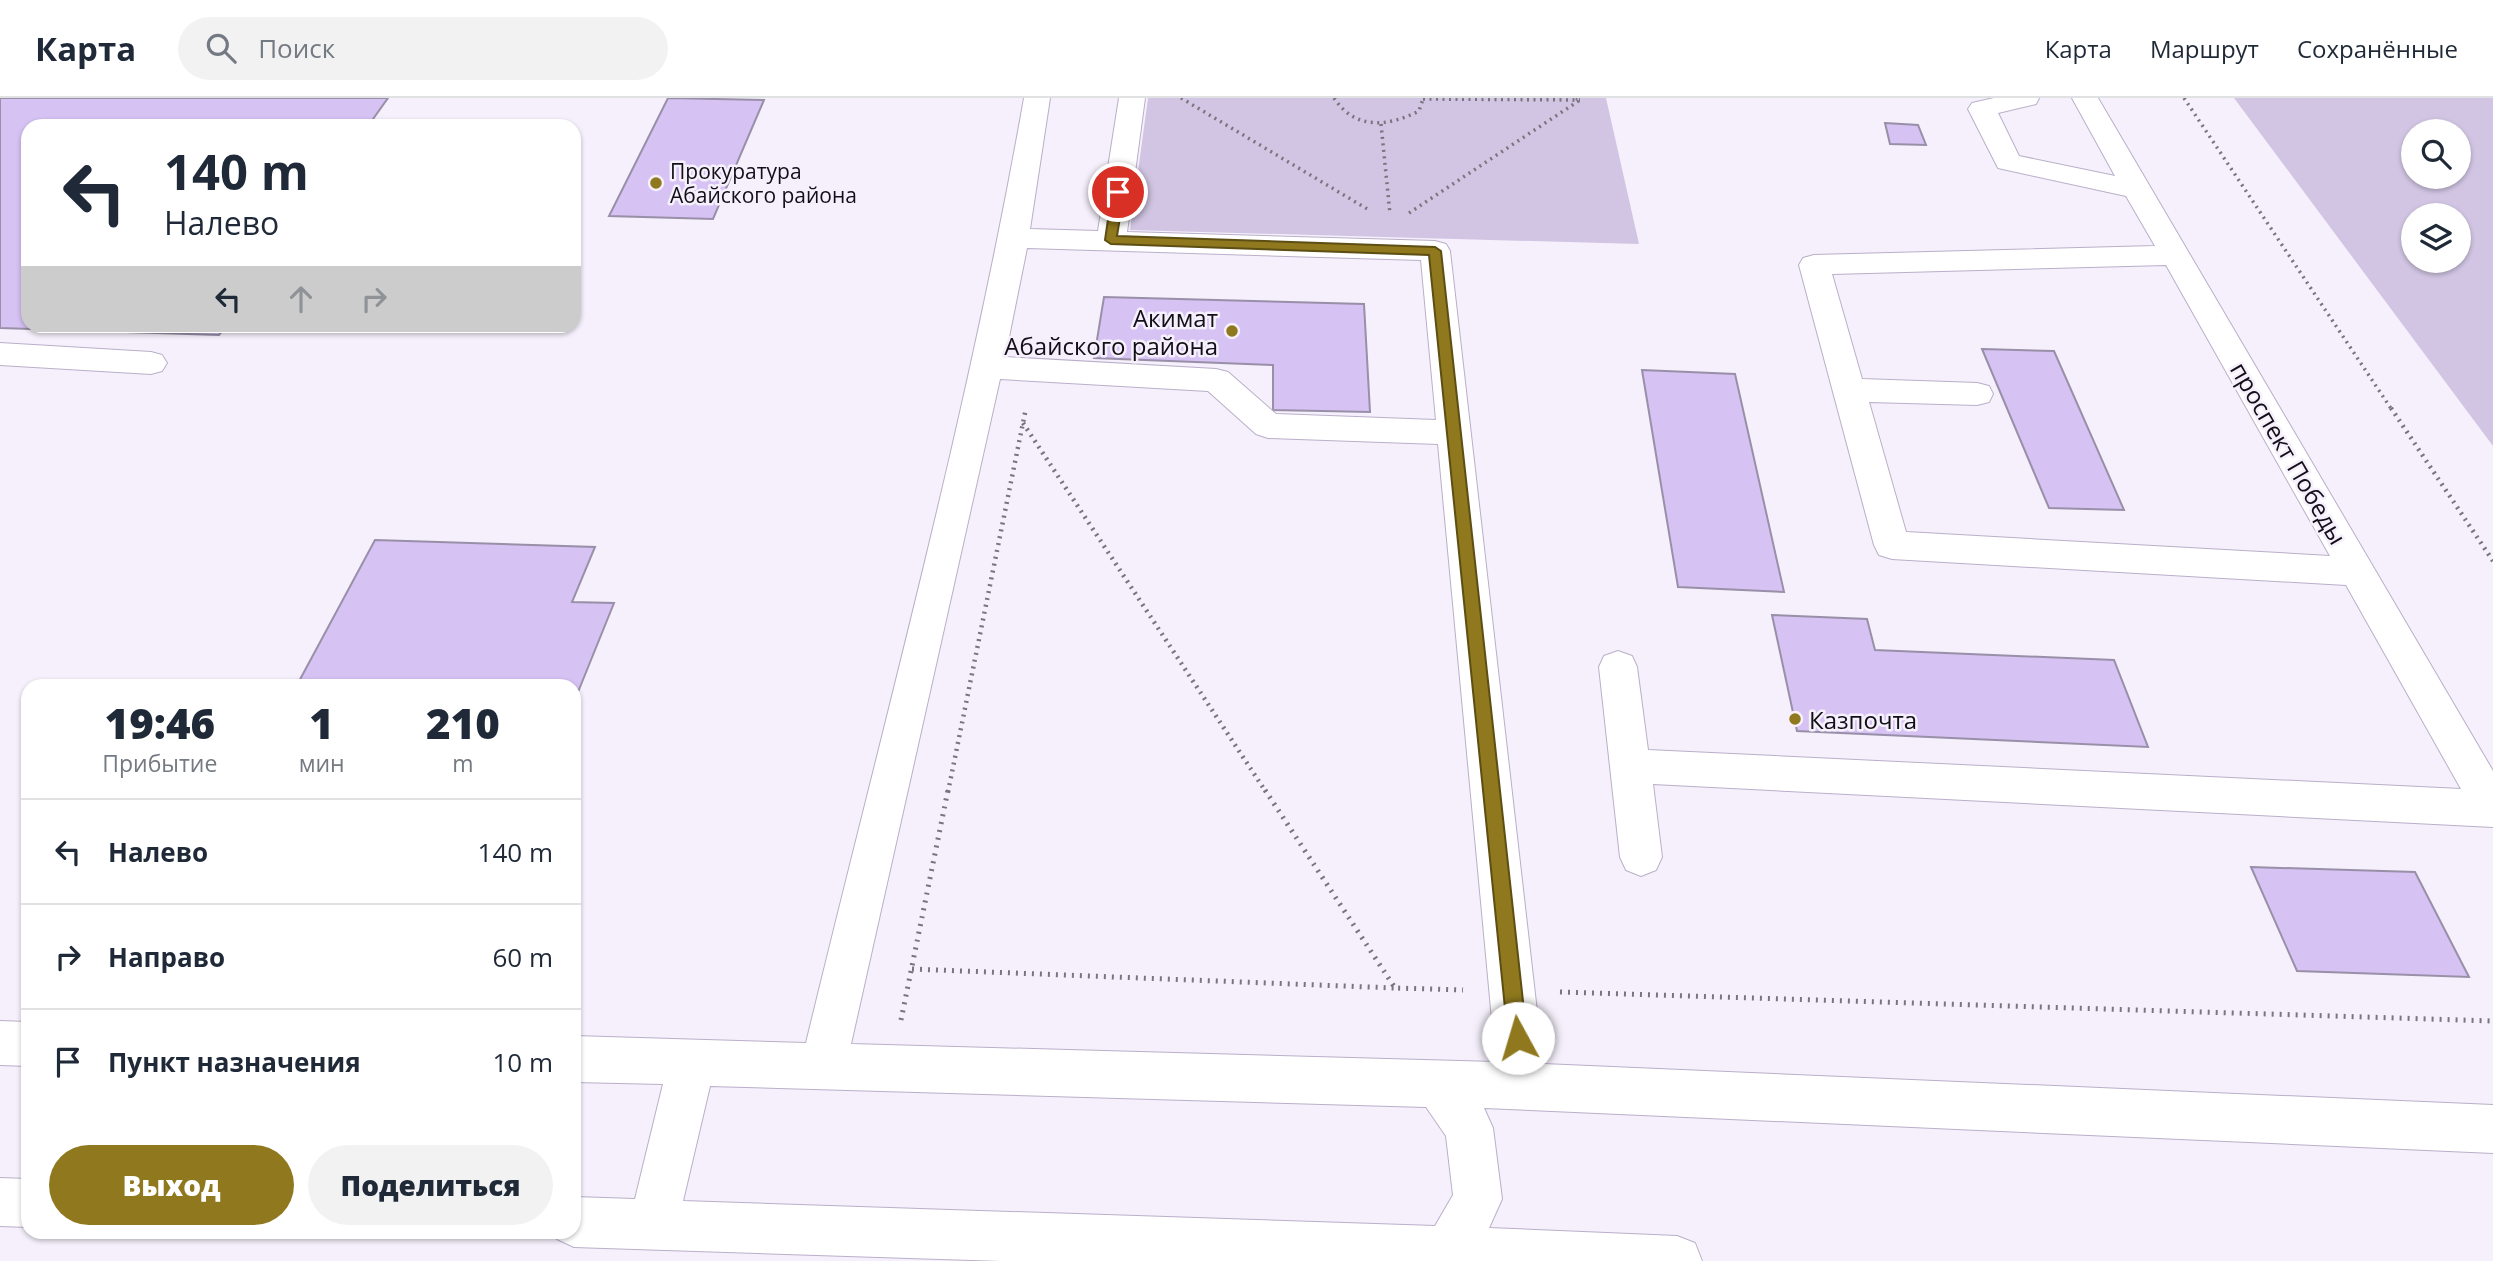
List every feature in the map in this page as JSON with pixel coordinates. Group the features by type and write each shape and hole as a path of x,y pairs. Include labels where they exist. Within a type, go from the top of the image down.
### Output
{"street":[{"path":"823,1066 987,367 1014,238 1037,98"},
{"path":"1111,240 1132,98"},
{"path":"2026,98 1982,109 2008,162 2137,189"},
{"name":"проспект Победы","path":"2085,98 2493,809"},
{"path":"1014,238 1435,251 1522,1086"},
{"path":"2176,255 1814,265 1892,545 2358,572"},
{"path":"0,354 150,363"},
{"path":"987,367 1216,380 1268,426 1454,433"},
{"path":"1849,390 1977,394"},
{"path":"1618,667 1641,857"},
{"path":"1630,766 2493,809"},
{"path":"0,1043 21,1044"},
{"path":"581,1059 1522,1086 2493,1129"},
{"path":"653,1225 692,1062"},
{"path":"1438,1084 1469,1128 1478,1199 1448,1251"},
{"path":"0,1202 21,1203"},
{"path":"581,1222 653,1225 955,1248 1448,1251 1677,1261"}],"path":[{"path":"1181,98 1380,217"},
{"path":"1334,98 1340,111 1357,121 1381,124 1403,121 1419,111 1423,98 1578,99"},
{"path":"2185,98 2493,561"},
{"path":"1402,217 1578,99"},
{"path":"1381,124 1391,224"},
{"path":"892,1068 1034,369"},
{"path":"912,969 1395,988"}],"shaded area":[{"path":"1148,98 1606,98 1639,244 1130,230"},
{"path":"2234,98 2493,98 2493,446"}],"building":[{"path":"0,98 388,98 373,119 21,119 21,329 0,328"},
{"path":"668,98 764,100 713,219 609,216"},
{"path":"1885,123 1918,125 1926,145 1890,144"},
{"name":"Акимат Абайского района","path":"1104,297 1364,304 1370,412 1273,410 1273,365 1094,358"},
{"path":"156,333 221,333 219,335"},
{"path":"1982,349 2054,351 2124,510 2049,508"},
{"path":"1642,370 1735,374 1784,592 1678,587"},
{"path":"375,540 595,547 572,602 614,603 581,685 581,679 300,679"},
{"path":"1772,615 1867,619 1875,650 2114,660 2148,747 1797,731"},
{"path":"2251,867 2415,872 2469,977 2297,971"}],"place":[{"name":"Прокуратура Абайского района","path":"656,183"},
{"name":"Акимат Абайского района","path":"1232,331"},
{"name":"Казпочта","path":"1795,719"}],"route":[{"path":"1118,192 1111,240 1435,251 1518,1038"}]}
